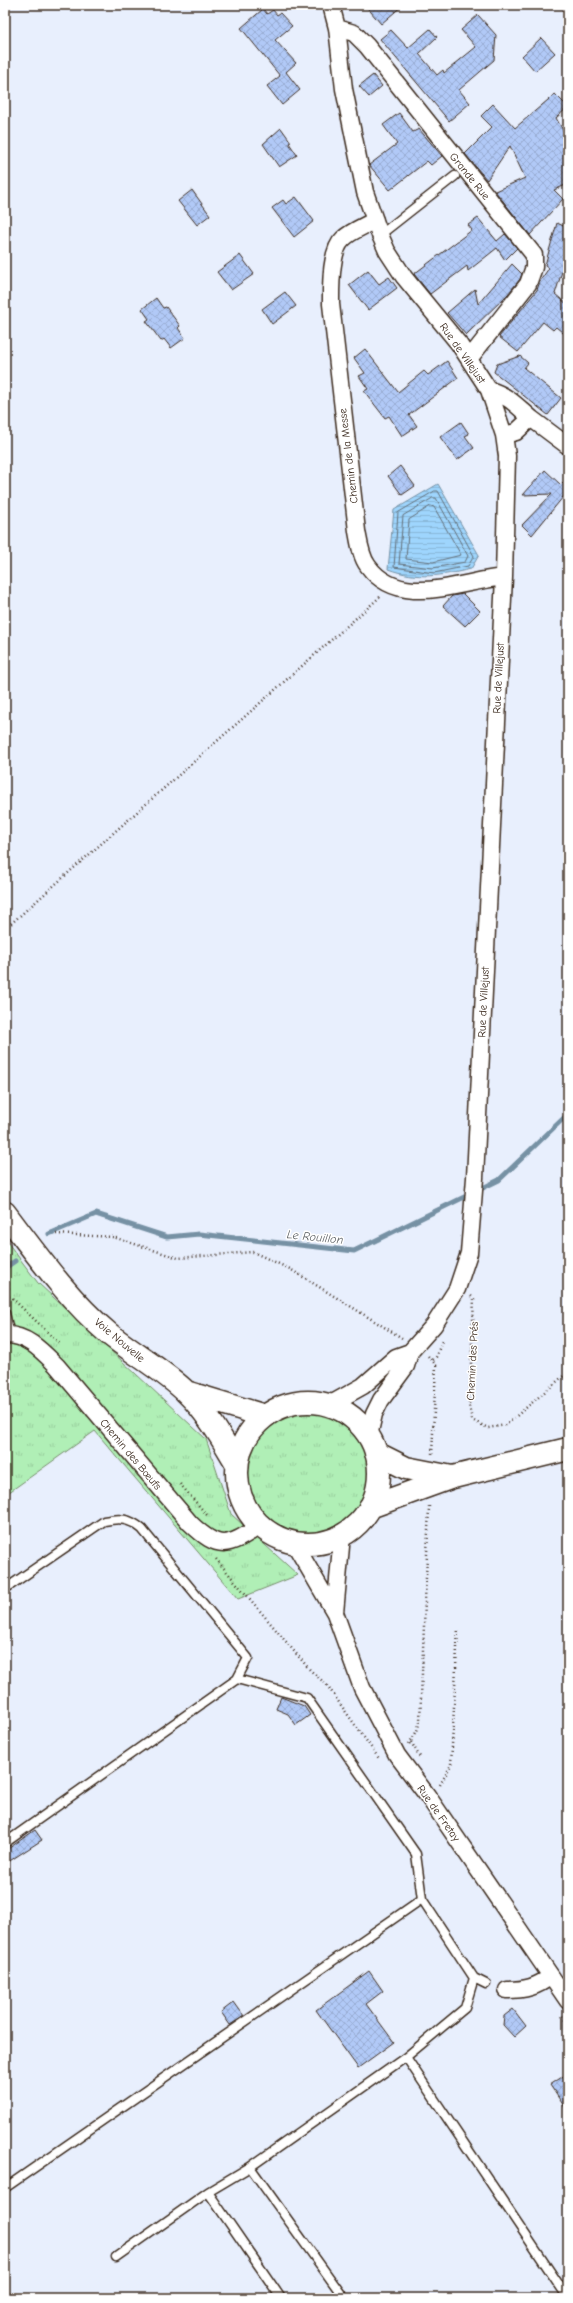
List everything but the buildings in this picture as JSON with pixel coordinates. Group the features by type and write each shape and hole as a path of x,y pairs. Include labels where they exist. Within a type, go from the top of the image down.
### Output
{"main road":[{"name":"Voie Nouvelle","path":"5,1213 48,1269 75,1300 108,1332 186,1392 216,1429 237,1464"},
{"path":"186,1392 265,1416"},
{"path":"307,1402 329,1405 345,1412 358,1423 372,1445 379,1471 377,1490 370,1507 358,1523 342,1535 319,1543 294,1543 277,1537 260,1526 249,1513 241,1498 237,1481 237,1464 242,1446 252,1430 265,1416 292,1404 307,1402"},
{"path":"372,1445 406,1468 453,1477"},
{"path":"370,1507 453,1477 568,1449"}],"street":[{"path":"331,5 337,28"},
{"name":"Rue de Villejust","path":"337,28 344,89 365,192 380,235 387,251 404,277 469,359 489,390 504,435 506,456 504,577 473,1217 469,1253 457,1289 434,1325 410,1352 406,1366 381,1400 374,1414 372,1445"},
{"name":"Grande Rue","path":"337,28 354,33 367,46 534,255 534,267 528,284 469,359"},
{"name":"Chemin de la Messe","path":"375,220 343,238 336,248 332,278 331,304 359,538 367,566 392,586 420,591 483,579 504,577"},
{"path":"489,390 501,393 519,405 531,418 568,446"},
{"path":"504,435 516,432 531,418"},
{"name":"Chemin des Bœufs","path":"8,1335 25,1339 40,1349 57,1366 190,1523 202,1534 214,1541 226,1544 236,1541 260,1526"},
{"name":"Rue de Villejust","path":"329,1405 363,1386 396,1357 410,1352"},
{"name":"Rue de Fretay","path":"335,1613 342,1535"},
{"name":"Rue de Fretay","path":"294,1543 335,1613 362,1688 397,1755 427,1795 568,2001"},
{"path":"507,1990 525,1990 540,1984 551,1976"}],"lane":[{"path":"380,235 455,176"},
{"path":"5,1313 8,1335"},
{"path":"5,1589 104,1521 120,1518 132,1521 142,1529 248,1658 238,1679 5,1843"},
{"path":"238,1679 307,1698 416,1854 422,1899 474,1978 486,1984"},
{"path":"5,2188 422,1899"},
{"path":"116,2257 208,2192 250,2167 406,2057 465,2008 474,1978"},
{"path":"406,2057 568,2298"},
{"path":"250,2167 344,2298"},
{"path":"208,2192 282,2298"}],"path":[{"path":"5,929 392,586"},
{"path":"56,1234 113,1236 178,1258 253,1252 290,1269 402,1338 407,1334"},
{"path":"5,1272 9,1286 8,1295"},
{"name":"Chemin des Prés","path":"457,1289 474,1299 470,1405 472,1420 488,1428 506,1425 568,1372"},
{"path":"431,1458 436,1366 433,1360"},
{"path":"397,1755 411,1742 420,1721 429,1503"},
{"path":"427,1795 439,1786 451,1765 458,1628"}],"green space":[{"path":"5,1239 38,1283 206,1439 231,1514 298,1575 238,1599 95,1431 5,1495"},
{"path":"309,1411 332,1416 352,1429 365,1449 370,1472 365,1495 352,1515 332,1528 309,1533 286,1528 266,1515 253,1495 248,1472 253,1449 266,1429 286,1416"}],"water":[{"path":"438,484 479,555 471,569 450,574 420,576 409,575 388,569 394,510"}],"waterway":[{"name":"Le Rouillon","path":"49,1234 96,1214 167,1237 199,1234 354,1251 499,1180 568,1114"},
{"name":"Le Rouillon","path":"5,1268 15,1261"}]}
